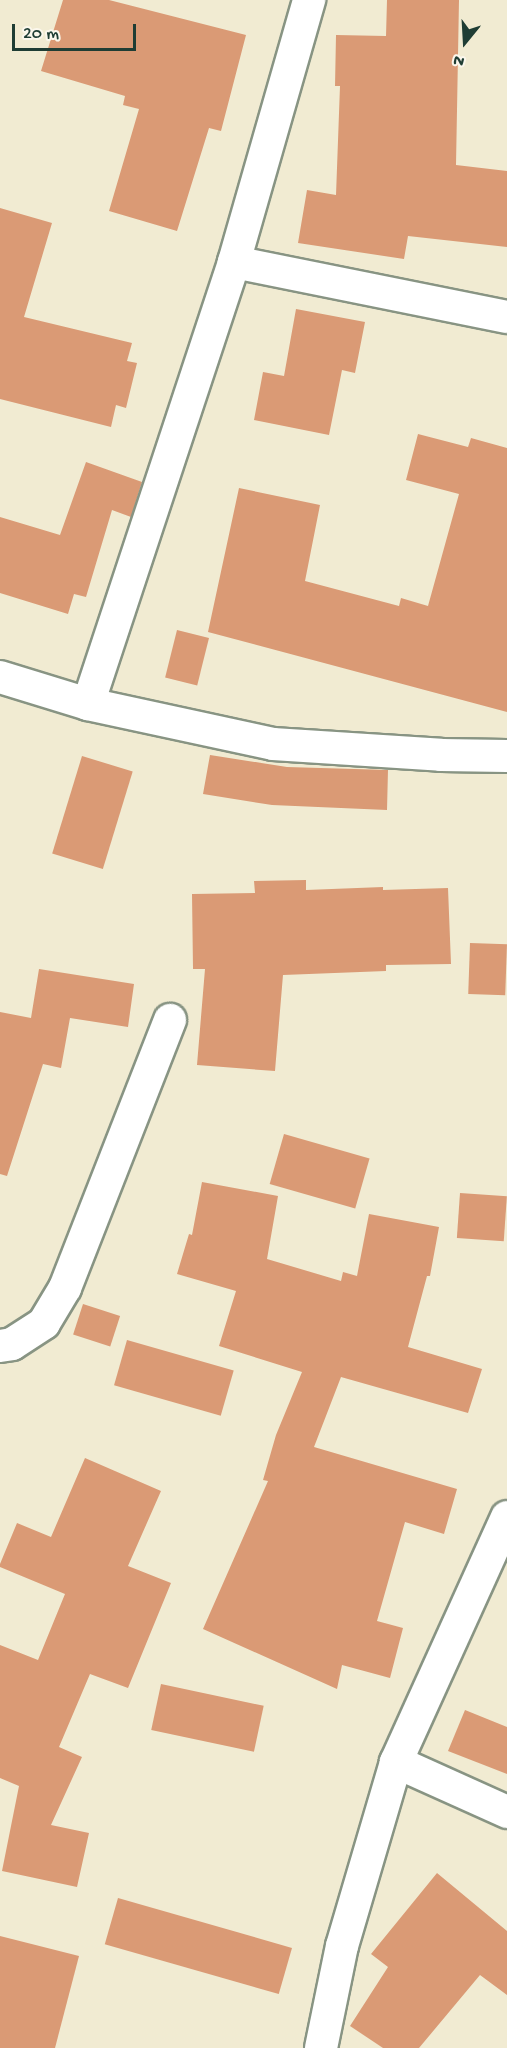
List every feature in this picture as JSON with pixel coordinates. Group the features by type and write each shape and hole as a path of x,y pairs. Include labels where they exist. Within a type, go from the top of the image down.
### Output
{"street":[{"path":"88,704 234,262 309,0"},
{"path":"234,262 507,317"},
{"path":"0,677 88,704 273,744 441,755 507,756"},
{"path":"0,1346 12,1344 44,1323 65,1288 170,1020"},
{"path":"321,2048 342,1946 396,1762 507,1517"},
{"path":"396,1762 507,1812"}],"building":[{"path":"63,0 109,0 246,35 221,131 209,128 177,231 109,211 139,109 123,105 125,96 41,71"},
{"path":"387,0 459,0 456,165 507,171 507,247 408,236 404,259 298,243 307,190 336,195 340,86 335,86 336,35 386,36"},
{"path":"0,208 52,223 24,317 132,343 127,361 137,363 126,408 116,405 111,427 0,399"},
{"path":"296,309 365,322 355,373 342,370 329,435 254,420 263,372 284,376"},
{"path":"418,434 468,447 471,438 507,448 507,712 208,632 239,488 320,505 305,581 399,606 401,598 428,606 459,494 406,480"},
{"path":"86,462 142,482 131,517 112,510 86,597 74,594 68,614 0,593 0,517 60,535"},
{"path":"177,630 209,638 197,686 165,678"},
{"path":"210,755 287,767 388,770 387,810 272,805 203,794"},
{"path":"82,756 133,771 103,869 52,854"},
{"path":"306,880 306,890 383,887 383,890 448,888 451,964 386,965 386,971 283,975 275,1071 197,1065 205,969 193,969 192,894 255,893 254,881"},
{"path":"470,943 507,944 505,995 468,994"},
{"path":"39,969 134,984 128,1027 70,1018 61,1068 43,1064 7,1176 0,1174 0,1012 31,1018"},
{"path":"284,1134 370,1159 355,1209 270,1184"},
{"path":"202,1182 278,1196 267,1259 341,1281 343,1272 357,1276 369,1214 439,1227 430,1276 427,1276 408,1347 482,1369 468,1413 341,1377 314,1447 457,1489 444,1534 405,1522 377,1621 403,1628 390,1678 342,1665 337,1689 203,1629 268,1481 263,1480 276,1435 302,1372 219,1346 236,1291 177,1274 189,1234 192,1235"},
{"path":"460,1193 507,1196 504,1241 457,1238"},
{"path":"83,1304 120,1316 110,1346 73,1334"},
{"path":"127,1340 234,1371 221,1416 114,1385"},
{"path":"85,1458 161,1491 128,1566 171,1583 128,1688 90,1674 59,1747 82,1757 51,1825 89,1833 77,1887 2,1871 19,1786 0,1778 0,1645 38,1660 65,1594 0,1567 0,1564 17,1523 51,1537"},
{"path":"161,1684 264,1706 254,1752 151,1730"},
{"path":"465,1710 507,1727 507,1774 448,1751"},
{"path":"437,1873 507,1931 507,1995 480,1975 419,2048 383,2048 350,2026 388,1967 371,1954"},
{"path":"118,1898 292,1948 279,1994 105,1944"},
{"path":"0,1936 79,1956 55,2048 0,2048"}]}
